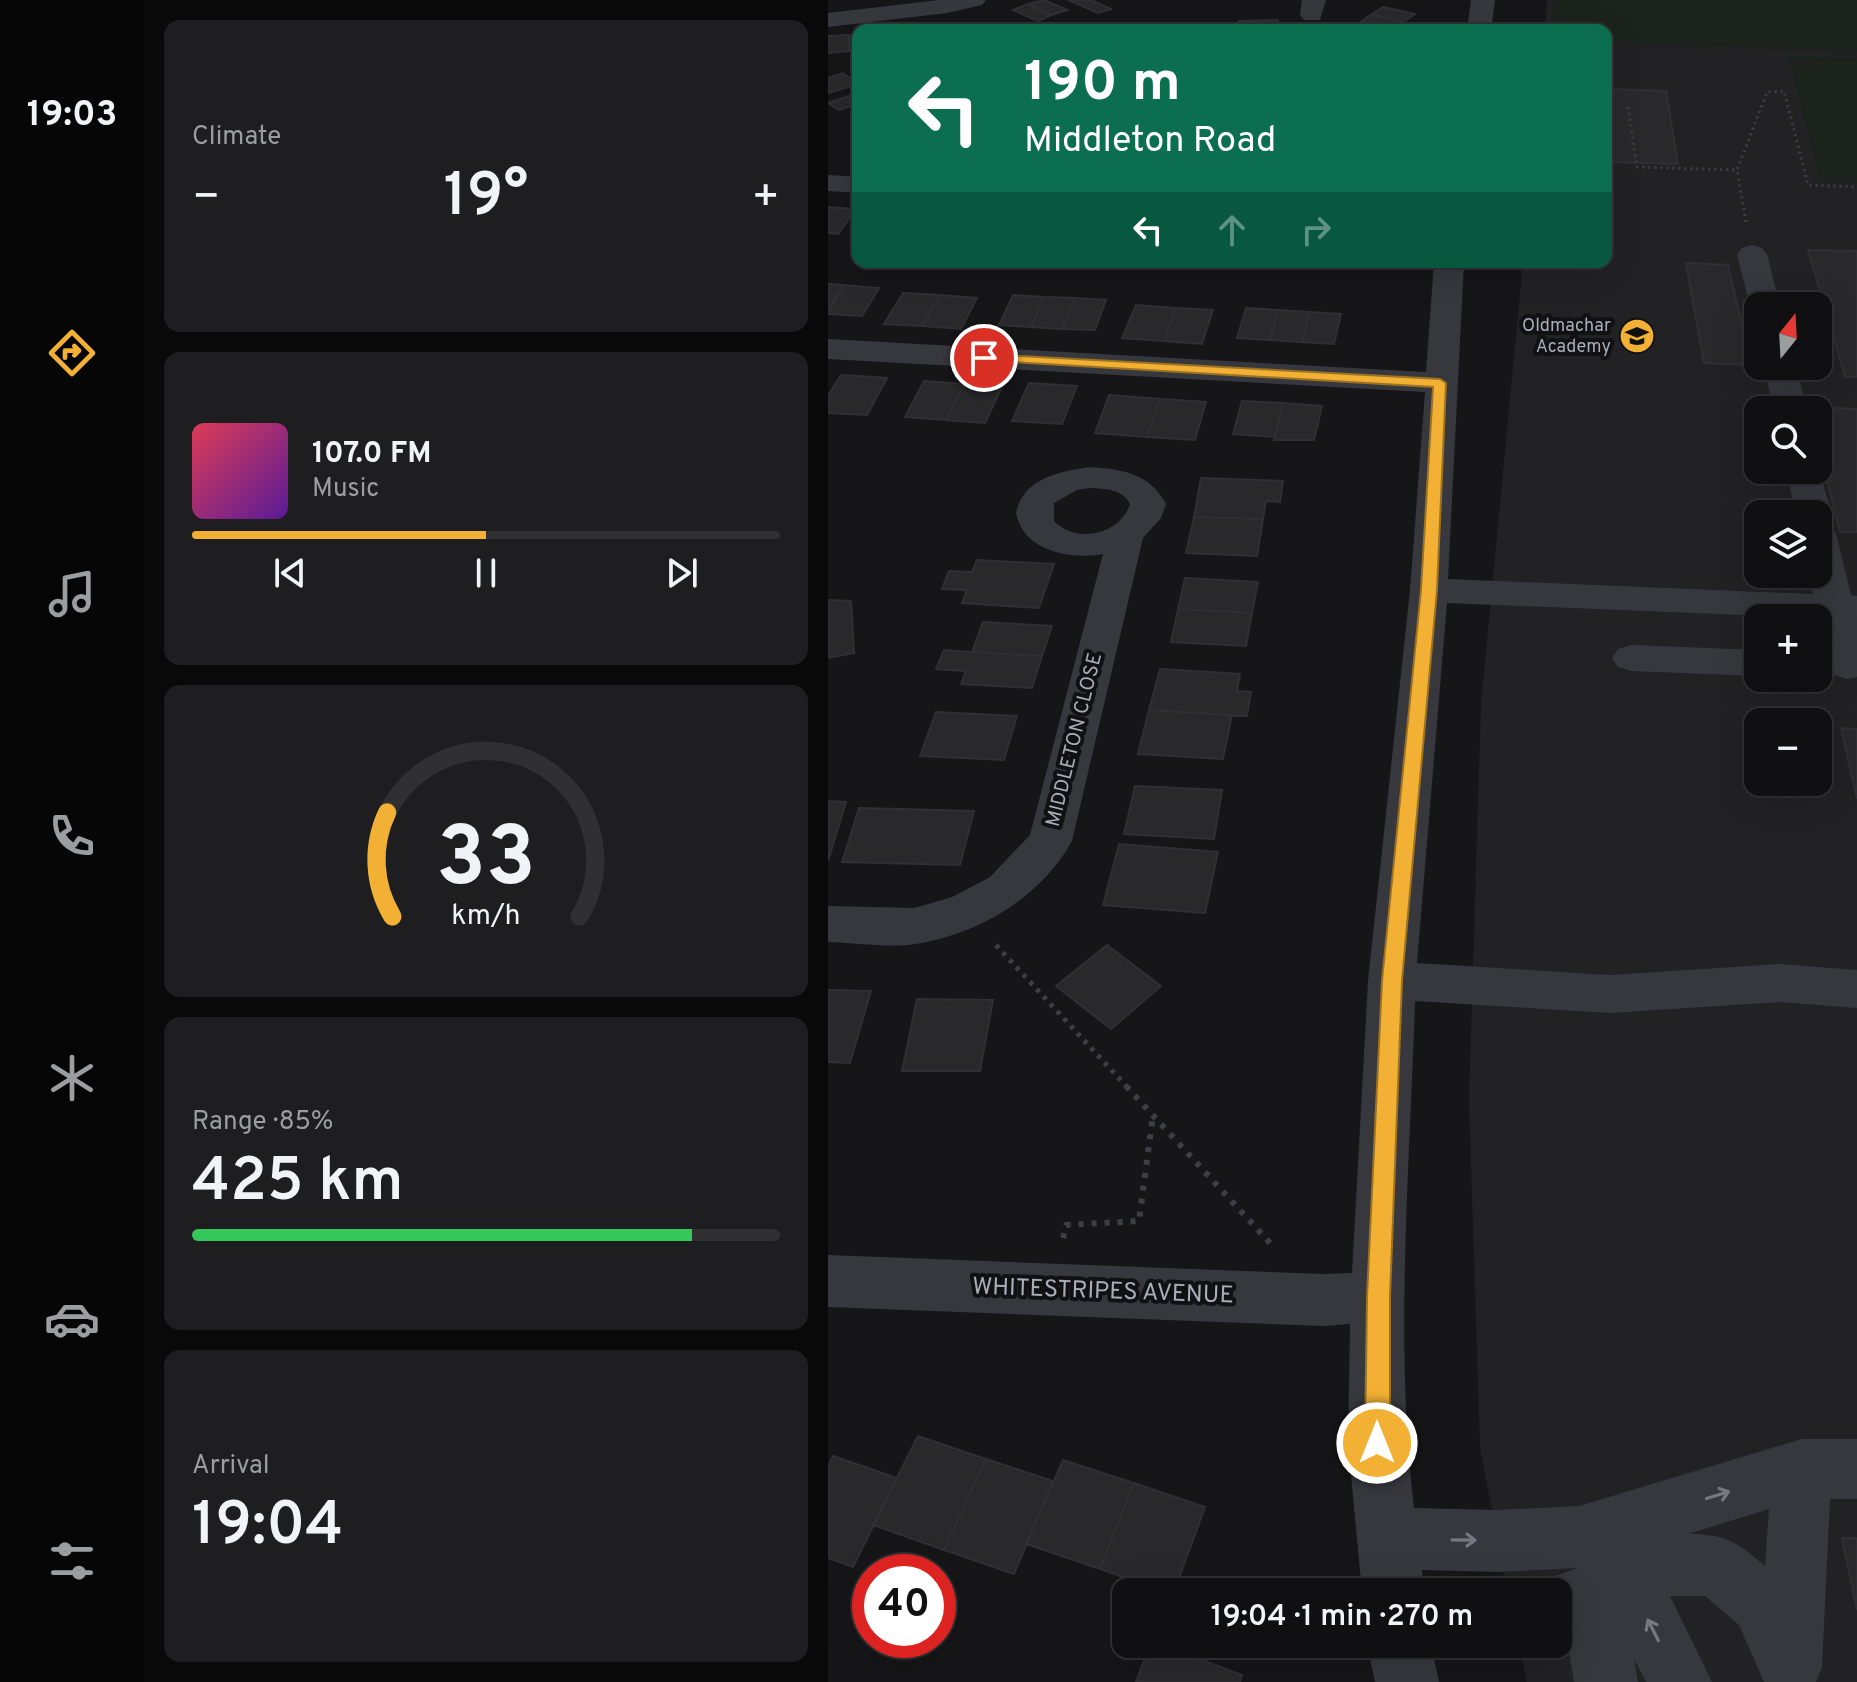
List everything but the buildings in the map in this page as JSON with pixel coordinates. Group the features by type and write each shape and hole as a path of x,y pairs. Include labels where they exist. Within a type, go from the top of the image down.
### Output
{"street":[{"path":"828,20 879,23 974,0"},
{"path":"1480,24 1483,0"},
{"path":"1752,254 1762,292"},
{"path":"1449,268 1429,590 1392,981 1350,1298 1377,1443 1390,1565 1498,1541 1579,1537 1830,1469 1791,1674"},
{"path":"828,349 1440,383"},
{"name":"MIDDLETON CLOSE","path":"828,924 915,926 966,911 1006,889 1050,841 1126,535"},
{"path":"1832,571 1846,608 1841,666"},
{"path":"1429,590 1846,608"},
{"path":"1632,658 1744,662"},
{"path":"1392,981 1610,994 1780,983 1857,989"},
{"name":"WHITESTRIPES AVENUE","path":"828,1281 1350,1298"},
{"path":"1592,1593 1671,1565 1716,1565 1761,1603 1791,1674"},
{"path":"1592,1593 1606,1682"},
{"path":"1592,1593 1680,1682"},
{"path":"1402,1658 1407,1682"}],"path":[{"path":"1752,254 1737,170 1767,92 1784,91 1808,185 1857,187"},
{"path":"1628,107 1637,167 1737,170"},
{"path":"966,911 1153,1114 1350,1298"},
{"path":"1053,1290 1066,1225 1139,1221 1153,1114"}],"shaded area":[{"path":"1547,0 1857,0 1857,1682 1527,1682 1522,1658 1572,1658 1572,1578 1505,1578 1480,1448 1469,1099 1481,704 1522,268 1612,268 1612,24 1545,24"},
{"path":"1553,0 1857,0 1857,52 1612,42 1612,24 1551,24"},
{"path":"1788,56 1857,58 1857,182 1820,181"}],"place":[{"name":"Oldmachar Academy","path":"1637,336"}],"route":[{"path":"984,358 1440,383 1429,590 1392,981 1378,1297 1377,1443"}]}
